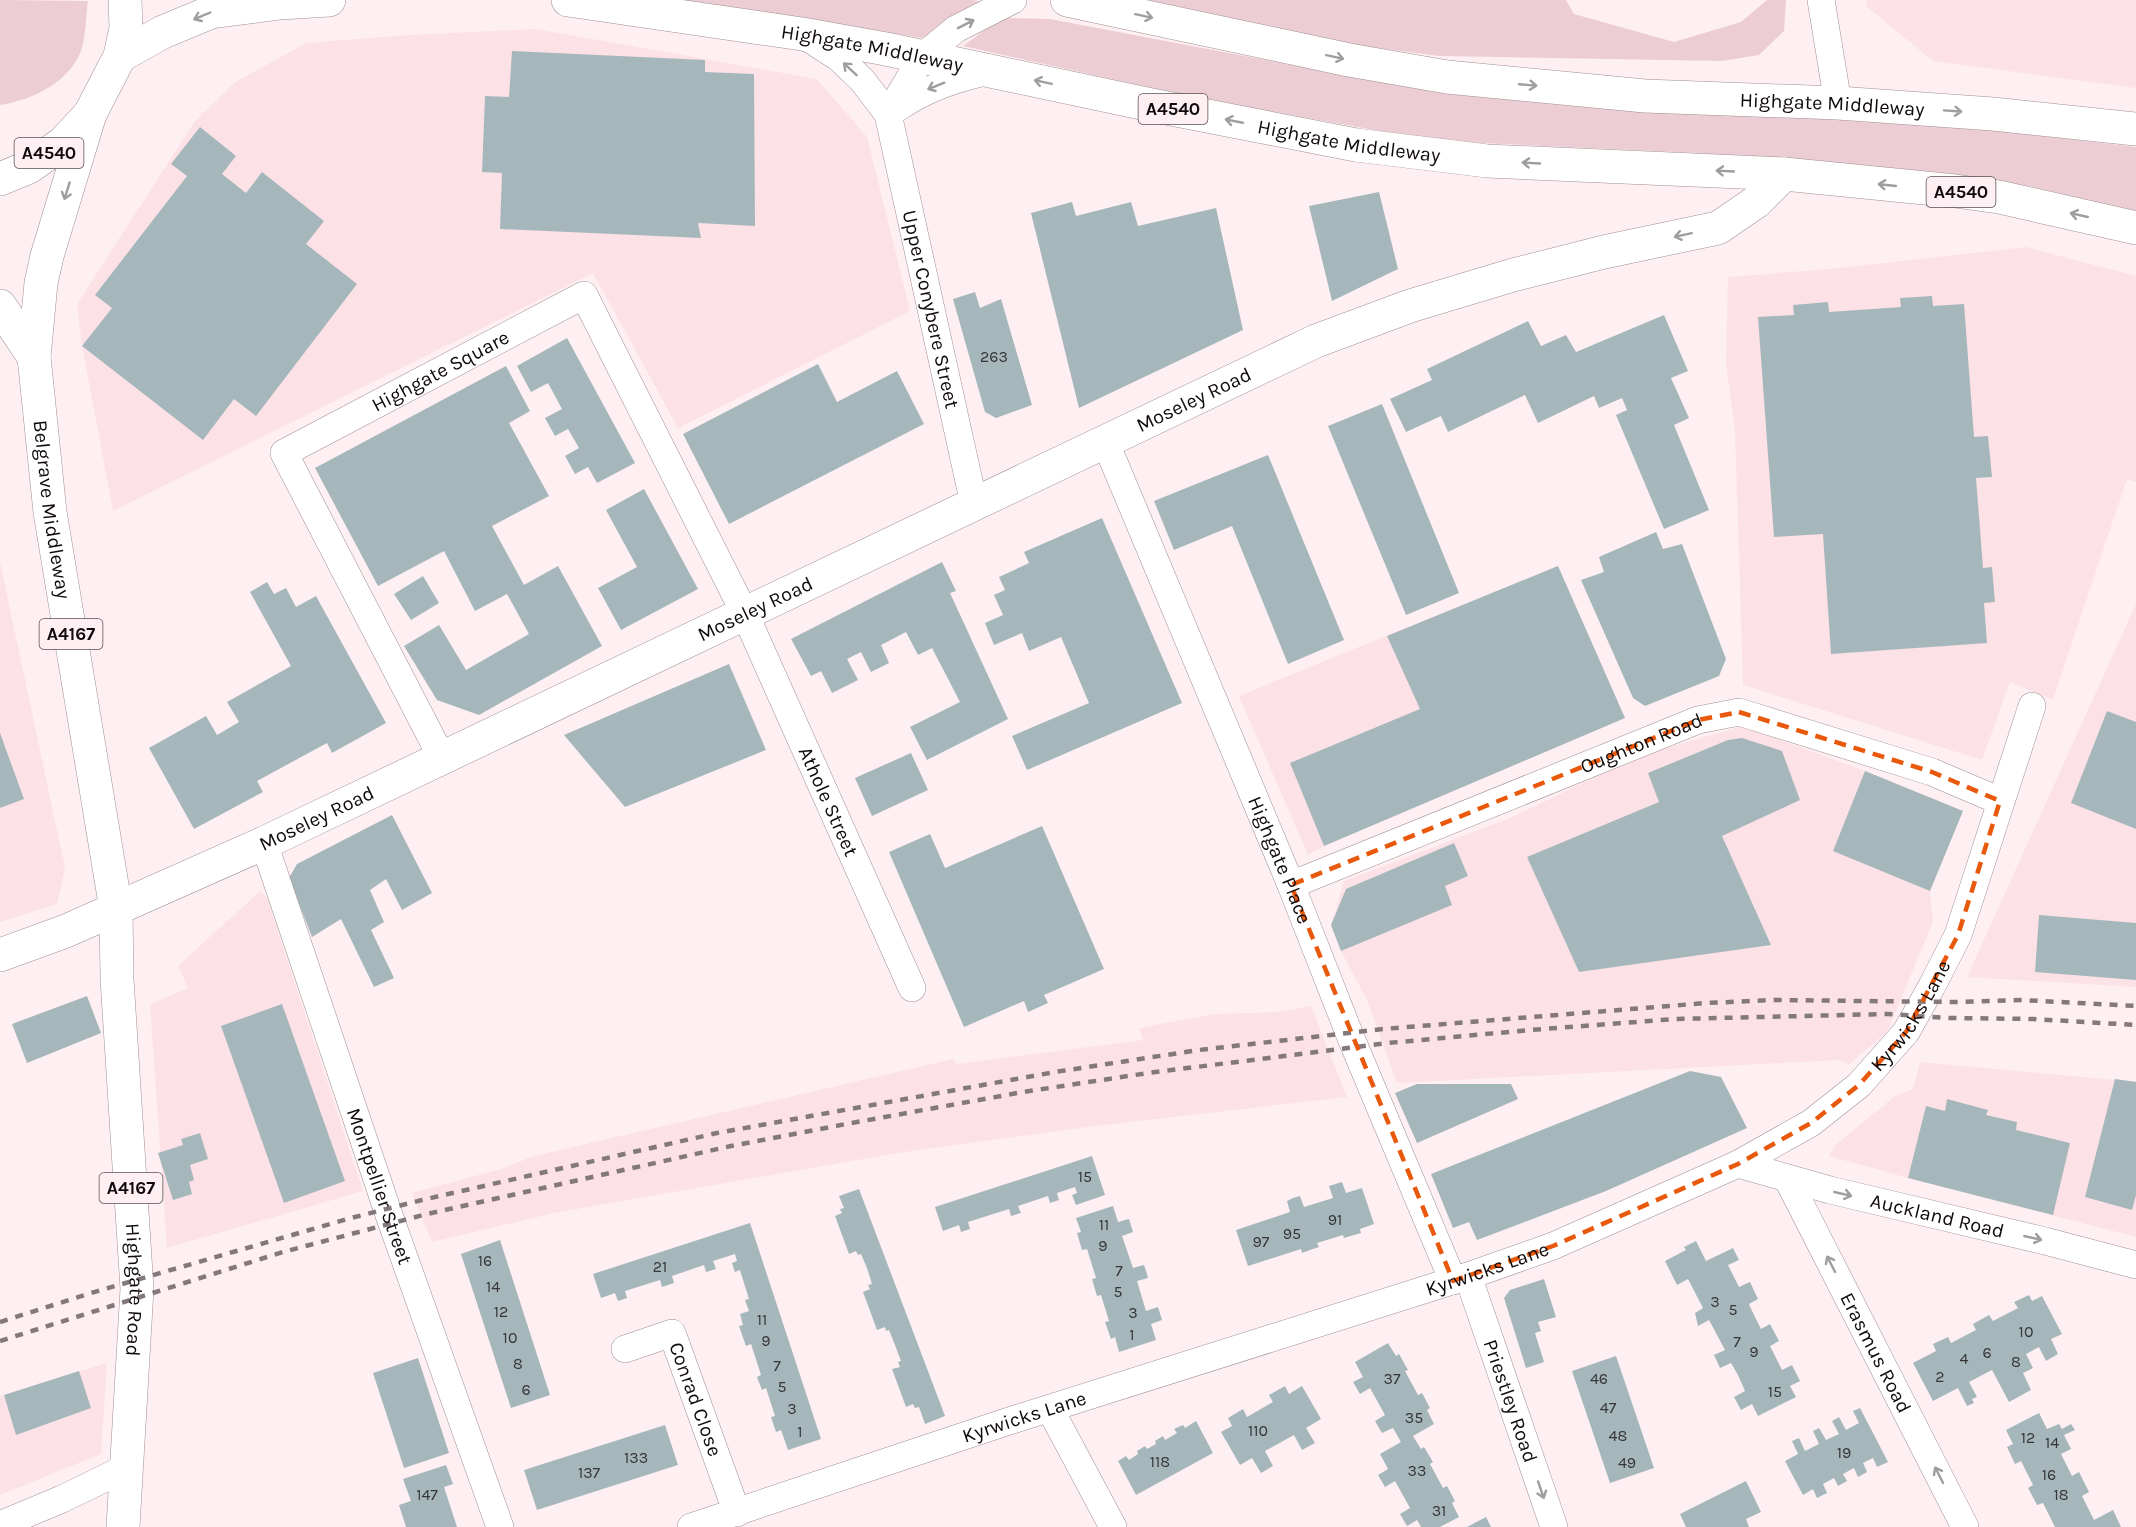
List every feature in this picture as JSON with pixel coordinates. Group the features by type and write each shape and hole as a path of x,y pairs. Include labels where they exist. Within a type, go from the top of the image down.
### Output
{"main road":[{"name":"A4540","path":"0,179 29,167 63,143 90,114 120,56 126,28 125,0"},
{"path":"120,56 163,32 212,12 280,3 329,0"},
{"name":"Highgate Middleway","path":"568,0 802,34 924,56 1356,145 1487,161 1784,174 1999,196 2136,228"},
{"name":"Highgate Middleway","path":"1067,0 1349,60 1447,76 1646,96 1838,103 1993,114 2136,129"},
{"name":"Belgrave Middleway","path":"90,114 47,256 41,284 34,357 50,512 116,909"},
{"name":"Moseley Road","path":"0,955 66,931 264,843 1316,341 1410,306 1513,275 1604,252 1718,228 1756,202 1784,174"},
{"name":"Belgrave Middleway","path":"0,306 34,357"},
{"name":"Highgate Road","path":"116,909 117,979 137,1289 123,1527"}],"street":[{"path":"888,114 924,56 956,29 1013,0"},
{"path":"1821,0 1838,103"},
{"name":"Upper Conybere Street","path":"802,34 838,58 862,80 888,114 974,504"},
{"path":"888,114 919,93 949,81 988,71"},
{"name":"Highgate Square","path":"442,758 284,453 584,295 745,615"},
{"name":"Highgate Place","path":"1105,441 1291,885 1351,1038 1460,1279"},
{"name":"Athole Street","path":"745,615 912,988"},
{"name":"Kyrwicks Lane","path":"691,1527 1050,1409 1460,1279 1552,1246 1738,1164 1811,1123 1859,1085 1906,1032 1958,935 2032,706"},
{"name":"Oughton Road","path":"1291,885 1698,720 1739,712 1932,772 2000,801"},
{"name":"Montpellier Street","path":"264,843 389,1215 501,1527"},
{"name":"Auckland Road","path":"1738,1164 1830,1190 2136,1265"},
{"name":"Erasmus Road","path":"1787,1178 1965,1527"},
{"name":"Priestley Road","path":"1460,1279 1554,1527"},
{"name":"Conrad Close","path":"625,1349 672,1334 737,1513"},
{"path":"1050,1409 1113,1527"},
{"path":"0,1525 62,1499 128,1467"}],"highlighted area":[{"path":"1739,712 1932,772 2000,801 1958,935 1906,1032 1859,1085 1811,1123 1738,1164 1553,1246 1453,1281 1291,885 1698,720"}],"shaded area":[{"path":"0,0 88,1 83,44 71,68 62,78 39,93 0,105"},
{"path":"659,0 973,0 983,2 922,38 722,6"},
{"path":"1136,0 1566,0 1574,14 1674,42 1741,22 1767,0 1786,0 1784,31 1759,55 1722,61 1439,56 1323,41"},
{"path":"1866,0 2136,0 2136,88 1933,61 1867,7"},
{"path":"1001,18 1050,19 1434,92 1573,106 1956,126 2136,147 2136,212 2029,186 1699,153 1436,141 1197,98 963,46"},
{"path":"536,29 817,79 867,137 910,311 678,428 593,273 113,511 82,346 77,304 195,121 234,83 306,43"},
{"path":"2026,247 2136,276 2136,482 2127,479 2053,700 2010,682 1982,760 1743,685 1735,431 1726,364 1728,277 1830,269"},
{"path":"0,562 65,868 57,904 0,922"},
{"path":"1558,566 1625,718 1324,846 1308,855 1239,696"},
{"path":"2136,604 2136,987 1967,977"},
{"path":"1743,726 1865,771 1963,811 1930,891 1933,922 1887,1032 1848,1065 1839,1060 1397,1083 1367,1000 1341,951 1331,925 1344,881 1510,818 1641,755"},
{"path":"260,891 267,898 363,1191 167,1248 150,1004 188,988 178,966"},
{"path":"1311,1006 1347,1097 1095,1126 898,1153 554,1213 432,1242 412,1193 501,1169 534,1156 953,1059 956,1064 1143,1040 1139,1028 1215,1014 1276,1012"},
{"path":"1920,1062 2136,1082 2136,1237 1829,1156 1835,1145 1895,1096 1913,1089"},
{"path":"107,1363 101,1454 0,1495 0,1396"}],"building":[{"path":"512,51 705,60 705,72 754,74 755,226 698,223 701,238 500,229 502,173 482,172 485,96 509,97"},
{"path":"200,127 236,156 222,174 246,193 262,172 324,221 306,244 357,284 256,416 234,399 203,440 82,346 112,308 95,295 187,176 171,164"},
{"path":"1379,192 1398,269 1332,301 1309,206"},
{"path":"1072,202 1076,216 1131,202 1138,226 1216,208 1243,330 1079,408 1031,213"},
{"path":"975,292 980,308 1001,299 1032,405 996,418 985,412 953,299"},
{"path":"1932,296 1933,306 1964,304 1974,437 1988,436 1992,477 1976,478 1983,568 1992,567 1995,602 1984,603 1987,643 1831,654 1823,534 1774,537 1758,317 1794,315 1793,305 1828,302 1829,312 1901,307 1900,298"},
{"path":"1664,315 1688,371 1671,378 1689,418 1674,425 1709,510 1664,529 1616,415 1627,410 1622,398 1599,408 1594,396 1538,423 1525,395 1448,432 1441,416 1406,432 1390,399 1432,380 1427,369 1528,321 1541,346 1566,335 1576,352"},
{"path":"567,338 635,463 597,483 588,467 575,474 565,456 579,448 568,429 555,436 545,418 562,409 548,383 531,392 517,366"},
{"path":"818,364 837,402 897,371 924,424 729,524 683,434"},
{"path":"506,366 530,411 509,423 549,496 492,526 524,585 558,566 602,646 479,715 437,700 404,646 439,625 466,670 529,634 507,594 475,611 444,551 378,586 315,468"},
{"path":"1382,404 1459,593 1406,615 1328,426"},
{"path":"1268,455 1344,640 1288,664 1232,526 1174,550 1154,501"},
{"path":"644,489 698,589 621,630 598,588 637,567 606,510"},
{"path":"1102,518 1182,703 1027,770 1012,736 1089,703 1061,637 1029,651 1022,633 994,645 985,623 1003,615 994,595 1005,590 999,577 1029,563 1024,552"},
{"path":"1656,532 1663,549 1682,544 1726,659 1719,676 1645,706 1633,698 1581,580 1604,572 1599,557"},
{"path":"942,562 956,591 950,593 1008,719 927,760 910,727 960,702 932,648 918,655 906,632 881,645 889,663 871,672 861,652 847,659 858,680 832,693 821,671 811,676 791,639"},
{"path":"1558,566 1625,718 1324,846 1290,763 1420,709 1387,636"},
{"path":"423,576 439,603 411,620 394,594"},
{"path":"267,582 274,594 286,588 296,607 316,596 386,723 332,753 327,743 257,781 263,792 194,829 149,748 206,716 217,735 239,722 227,702 291,666 250,592"},
{"path":"729,664 766,750 625,807 564,735"},
{"path":"2107,711 2136,722 2136,829 2071,803"},
{"path":"0,733 24,799 0,808"},
{"path":"1742,738 1782,751 1800,800 1722,836 1771,945 1579,972 1527,857 1659,802 1648,773 1728,740"},
{"path":"911,753 928,790 872,816 855,778"},
{"path":"1865,771 1963,811 1930,891 1833,851"},
{"path":"392,815 432,893 402,910 386,879 370,890 384,922 371,930 394,978 374,987 341,919 312,937 289,878 297,864"},
{"path":"1042,826 1104,969 1044,995 1048,1003 1028,1012 1024,1001 964,1027 889,852 930,834 945,868"},
{"path":"1454,843 1468,876 1445,886 1452,905 1341,951 1331,925 1346,889"},
{"path":"2039,915 2136,923 2136,980 2035,972"},
{"path":"87,996 101,1033 27,1063 12,1024"},
{"path":"282,1004 345,1181 284,1203 221,1026"},
{"path":"1690,1071 1721,1077 1747,1128 1606,1191 1477,1240 1469,1222 1453,1228 1431,1174"},
{"path":"2115,1079 2136,1082 2136,1195 2132,1210 2085,1197"},
{"path":"1417,1084 1511,1084 1518,1099 1417,1143 1395,1093"},
{"path":"1947,1099 1988,1110 1986,1115 2017,1122 2016,1130 2070,1143 2053,1215 1908,1178 1926,1106 1945,1111"},
{"path":"200,1133 208,1159 190,1165 194,1180 189,1182 192,1194 173,1200 158,1153 183,1145 181,1139"},
{"path":"1092,1156 1105,1195 1076,1205 1072,1195 1077,1193 1075,1187 1057,1193 1059,1200 1050,1203 1048,1196 1018,1206 1021,1213 1011,1216 1009,1209 968,1222 970,1229 961,1232 959,1225 943,1231 935,1207"},
{"path":"1342,1182 1346,1193 1362,1188 1374,1224 1360,1229 1361,1233 1344,1238 1343,1235 1317,1243 1319,1247 1302,1253 1301,1249 1248,1266 1236,1230 1290,1212 1287,1201 1293,1198 1300,1196 1304,1207 1333,1198 1329,1186"},
{"path":"859,1189 945,1416 925,1424 919,1407 915,1408 913,1404 906,1407 892,1369 900,1367 898,1362 901,1361 889,1330 886,1331 885,1327 877,1330 863,1292 870,1289 868,1285 872,1284 867,1268 861,1254 858,1255 856,1251 849,1254 835,1216 842,1213 840,1209 844,1208 839,1196"},
{"path":"1113,1206 1118,1222 1129,1219 1133,1232 1122,1236 1133,1268 1144,1265 1146,1271 1148,1278 1137,1281 1146,1311 1158,1307 1162,1320 1151,1324 1156,1340 1119,1352 1115,1337 1111,1339 1105,1322 1109,1321 1101,1295 1097,1296 1092,1279 1096,1278 1087,1249 1082,1250 1077,1233 1081,1232 1076,1218"},
{"path":"750,1223 821,1439 788,1450 781,1430 776,1432 771,1417 775,1416 766,1388 762,1390 757,1377 761,1375 751,1344 746,1346 739,1326 743,1325 740,1314 749,1311 745,1300 749,1299 740,1270 735,1272 732,1263 737,1261 735,1254 713,1261 716,1269 706,1272 704,1265 672,1276 674,1283 662,1287 660,1280 625,1291 627,1298 618,1301 615,1293 601,1298 593,1274"},
{"path":"500,1240 550,1395 511,1408 461,1254"},
{"path":"1696,1241 1706,1261 1733,1248 1739,1260 1728,1265 1739,1287 1750,1282 1758,1299 1749,1304 1761,1329 1770,1324 1779,1341 1770,1346 1782,1370 1792,1365 1800,1381 1790,1386 1796,1397 1758,1416 1752,1404 1741,1410 1734,1397 1745,1391 1738,1375 1731,1363 1720,1368 1714,1355 1725,1350 1709,1320 1698,1326 1695,1313 1703,1308 1688,1279 1677,1285 1665,1261 1686,1250 1684,1247"},
{"path":"1544,1279 1556,1317 1538,1322 1541,1331 1535,1333 1544,1362 1526,1368 1504,1298 1510,1290"},
{"path":"2029,1295 2032,1301 2042,1296 2062,1334 2051,1339 2058,1354 2046,1361 2039,1347 2026,1354 2033,1368 2023,1373 2031,1390 2009,1402 1992,1370 1969,1382 1977,1397 1972,1399 1974,1403 1967,1406 1958,1388 1933,1401 1913,1363 1936,1351 1933,1344 1948,1337 1951,1343 1976,1330 1973,1324 1989,1315 1993,1321 2018,1308 2014,1302"},
{"path":"1388,1343 1396,1356 1399,1354 1418,1395 1422,1393 1430,1408 1427,1410 1434,1424 1413,1436 1421,1449 1424,1447 1433,1462 1430,1464 1443,1488 1447,1486 1455,1501 1452,1503 1459,1517 1440,1527 1421,1527 1417,1520 1407,1526 1400,1514 1410,1508 1395,1481 1385,1487 1378,1475 1388,1469 1380,1454 1401,1442 1393,1428 1382,1433 1375,1421 1385,1415 1370,1388 1360,1394 1353,1382 1363,1377 1355,1362"},
{"path":"1616,1356 1654,1468 1610,1483 1572,1371"},
{"path":"418,1358 449,1453 404,1468 373,1373"},
{"path":"79,1371 91,1408 16,1435 4,1395"},
{"path":"1285,1386 1289,1394 1302,1386 1321,1419 1306,1428 1315,1443 1302,1450 1294,1435 1265,1451 1273,1466 1261,1473 1252,1458 1240,1465 1221,1432 1232,1426 1228,1418 1243,1409 1247,1417 1273,1402 1269,1395"},
{"path":"1860,1408 1888,1462 1877,1467 1873,1458 1863,1463 1867,1472 1858,1477 1854,1468 1843,1474 1847,1481 1838,1486 1834,1478 1823,1484 1827,1493 1817,1498 1813,1489 1803,1495 1785,1461 1798,1454 1792,1441 1799,1438 1805,1451 1819,1444 1813,1431 1819,1428 1826,1440 1839,1434 1832,1421 1839,1417 1846,1430 1859,1423 1853,1411"},
{"path":"2039,1413 2047,1429 2059,1424 2062,1429 2071,1424 2075,1430 2064,1435 2071,1449 2061,1454 2072,1476 2079,1472 2089,1492 2082,1496 2094,1520 2113,1510 2121,1527 2055,1527 2043,1503 2037,1505 2028,1488 2033,1485 2021,1461 2015,1464 2007,1447 2013,1444 2006,1430"},
{"path":"1196,1421 1213,1453 1136,1495 1118,1461 1126,1456 1129,1460 1145,1446 1147,1449 1163,1436 1165,1440 1177,1433 1174,1429 1183,1425 1185,1428"},
{"path":"665,1425 678,1465 537,1510 524,1470"},
{"path":"446,1465 453,1484 444,1487 457,1527 406,1527 399,1505 411,1501 403,1479"},
{"path":"1746,1481 1761,1512 1746,1519 1749,1527 1686,1527 1680,1514"},
{"path":"1486,1517 1491,1527 1467,1527"}],"railway":[{"path":"0,1322 91,1293 351,1218 717,1133 1055,1072 1199,1050 1383,1029 1706,1003 1774,1000 1954,1002 2022,1000 2136,1006"},
{"path":"0,1341 283,1252 427,1214 731,1146 1023,1092 1148,1073 1388,1043 1675,1019 1887,1014 2136,1025"}]}
